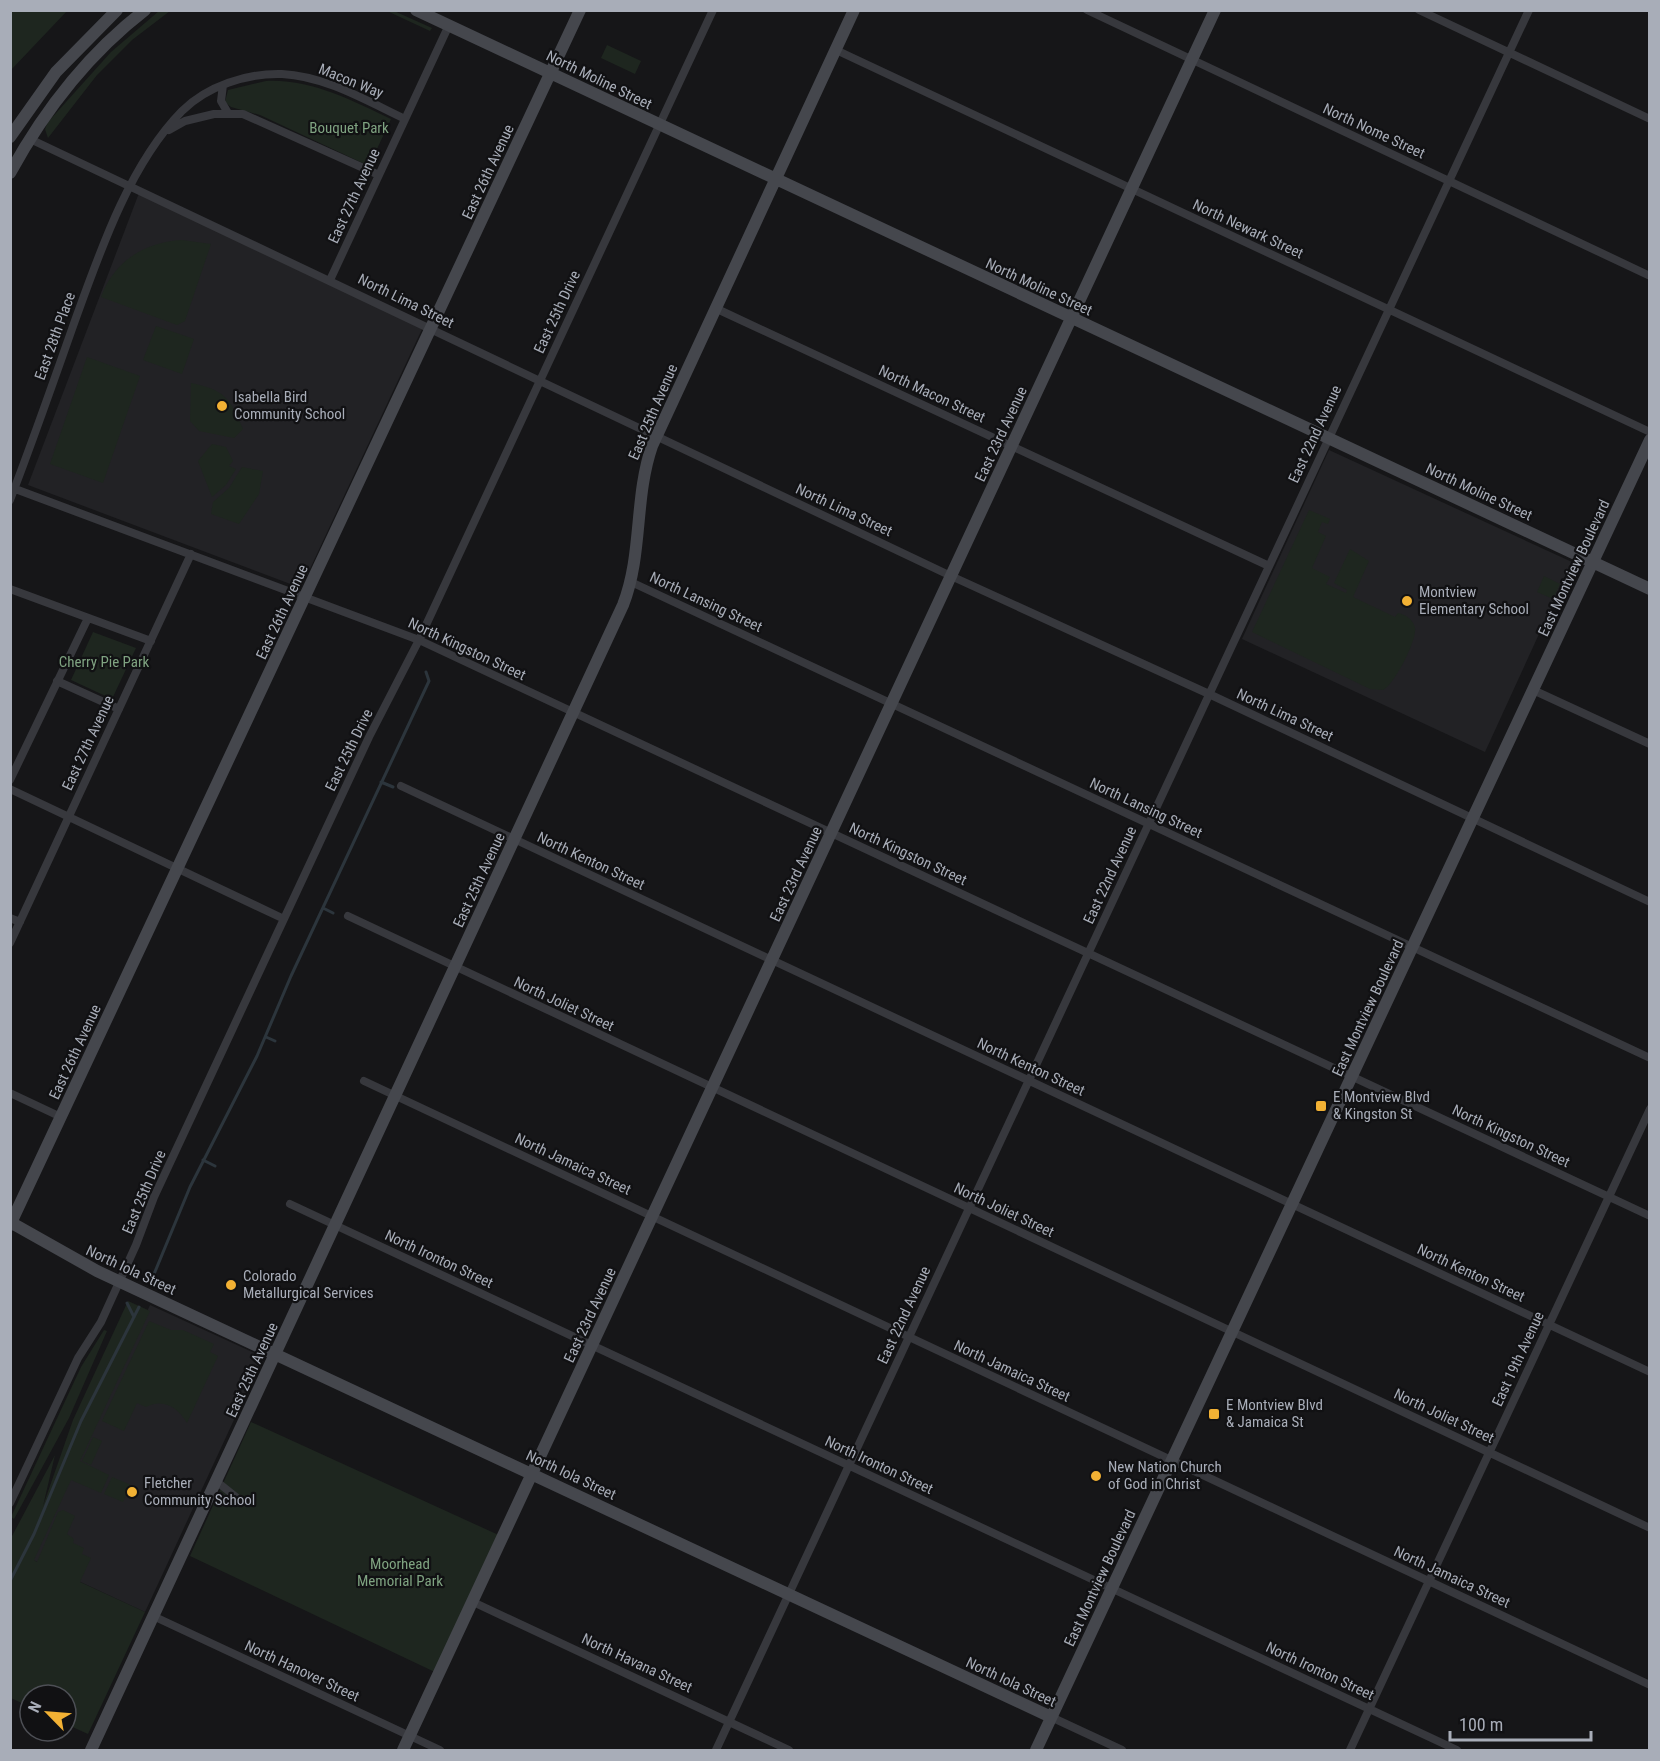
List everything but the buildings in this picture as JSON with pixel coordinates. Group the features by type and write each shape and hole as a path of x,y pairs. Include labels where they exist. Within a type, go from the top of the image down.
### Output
{"street":[{"path":"10,137 56,72 117,10"},
{"path":"10,173 30,139 82,70 145,10"},
{"name":"North Moline Street","path":"416,10 1650,589"},
{"name":"East 26th Avenue","path":"11,1223 580,10"},
{"name":"East 25th Drive","path":"10,1503 80,1354 99,1326 154,1197 369,737 419,640 713,10"},
{"name":"East 25th Avenue","path":"96,1749 153,1616 623,605 631,582 642,480 656,436 854,10"},
{"name":"North Nome Street","path":"1087,10 1650,276"},
{"name":"East 23rd Avenue","path":"404,1750 1215,10"},
{"path":"1419,10 1650,119"},
{"name":"East 22nd Avenue","path":"716,1750 1529,10"},
{"name":"East 27th Avenue","path":"330,280 449,25"},
{"name":"North Newark Street","path":"836,50 1650,432"},
{"name":"Macon Way","path":"132,185 161,135 195,100 223,85 241,79 280,74 299,76 351,94 405,119"},
{"path":"223,85 220,101 228,113"},
{"path":"161,135 185,121 228,113 243,114 264,121 379,176"},
{"name":"North Lima Street","path":"30,139 132,185 951,576 1209,694 1650,902"},
{"name":"East 28th Place","path":"10,500 95,263 132,185"},
{"name":"North Macon Street","path":"715,308 1269,566"},
{"name":"East Montview Boulevard","path":"1036,1750 1650,440"},
{"name":"North Kingston Street","path":"13,488 419,640 1650,1216"},
{"name":"East 27th Avenue","path":"10,943 190,554"},
{"name":"North Lansing Street","path":"631,582 1650,1058"},
{"path":"10,589 151,641"},
{"path":"10,780 88,618"},
{"path":"57,681 119,709"},
{"path":"1533,690 1650,744"},
{"name":"North Kenton Street","path":"401,786 1650,1372"},
{"path":"10,789 284,919"},
{"name":"North Joliet Street","path":"348,916 1650,1527"},
{"path":"10,918 20,922"},
{"name":"North Jamaica Street","path":"364,1081 1650,1684"},
{"path":"10,1093 61,1117"},
{"name":"East 19th Avenue","path":"1350,1750 1650,1109"},
{"name":"North Ironton Street","path":"290,1204 1457,1750"},
{"name":"North Iola Street","path":"11,1223 64,1254 120,1281 1122,1750"},
{"path":"216,1481 236,1497"},
{"name":"North Havana Street","path":"473,1602 789,1750"},
{"name":"North Hanover Street","path":"153,1616 440,1750"}],"shaded area":[{"name":"Isabella Bird Community School","path":"139,193 423,327 301,588 28,485"},
{"name":"Montview Elementary School","path":"1329,450 1572,562 1485,752 1242,639"},
{"name":"Fletcher Community School","path":"150,1305 263,1357 145,1612 31,1559"}],"green space":[{"path":"10,11 67,11 11,70"},
{"path":"159,11 170,11 132,40 97,75 48,138 45,129 48,122 111,52"},
{"path":"387,11 394,11 432,28 430,31"},
{"path":"607,45 641,61 635,74 601,58"},
{"name":"Bouquet Park","path":"266,81 283,81 315,87 346,98 391,119 369,166 260,115 231,107 225,102 228,90"},
{"path":"182,240 211,244 185,321 177,325 101,297 114,273 132,256 156,245"},
{"path":"156,326 194,339 182,374 143,360"},
{"path":"87,357 140,376 103,483 50,464"},
{"path":"191,383 219,392 230,403 243,429 234,438 199,431 190,421"},
{"path":"212,444 226,447 233,461 229,466 236,469 226,485 212,497 198,461"},
{"path":"242,467 263,471 259,494 239,524 211,514 213,502 229,488"},
{"path":"1309,510 1330,519 1328,524 1322,522 1318,532 1326,536 1312,568 1330,577 1326,584 1346,593 1347,590 1334,583 1350,549 1369,561 1353,597 1395,617 1398,613 1404,615 1414,625 1415,634 1404,662 1393,680 1383,690 1370,689 1252,632"},
{"path":"1544,576 1560,584 1553,599 1537,592"},
{"name":"Cherry Pie Park","path":"93,632 136,648 112,699 71,680"},
{"path":"128,1301 150,1311 80,1461 109,1475 101,1493 71,1480 34,1560 37,1562 58,1512 63,1510 75,1516 67,1534 74,1539 73,1543 84,1548 82,1554 91,1558 80,1582 145,1612 88,1734 78,1729 78,1683 18,1683 18,1701 11,1698 11,1538 55,1455 43,1506 73,1420"},
{"path":"149,1321 171,1330 183,1330 214,1344 210,1352 218,1356 187,1423 175,1409 165,1404 153,1404 146,1407 137,1403 124,1431 102,1421"},
{"path":"104,1330 107,1331 69,1418 14,1519 11,1517 81,1367"},
{"name":"Moorhead Memorial Park","path":"251,1422 503,1537 439,1674 190,1556"},
{"path":"93,1437 102,1441 91,1465 82,1461"},
{"path":"112,1477 131,1485 123,1502 104,1494"}],"waterway":[{"path":"152,1279 190,1187 257,1056 291,976 429,681 426,672"},
{"path":"381,782 393,787"},
{"path":"323,908 333,913"},
{"path":"266,1037 275,1041"},
{"path":"203,1160 215,1166"},
{"path":"127,1303 134,1317"},
{"path":"10,1581 34,1534 81,1421 139,1307"}],"place":[{"name":"Isabella Bird Community School","path":"222,406"},
{"name":"Montview Elementary School","path":"1407,601"},
{"name":"E Montview Blvd & Kingston St","path":"1321,1106"},
{"name":"Colorado Metallurgical Services","path":"231,1285"},
{"name":"E Montview Blvd & Jamaica St","path":"1214,1414"},
{"name":"New Nation Church of God in Christ","path":"1096,1476"},
{"name":"Fletcher Community School","path":"132,1492"}]}
